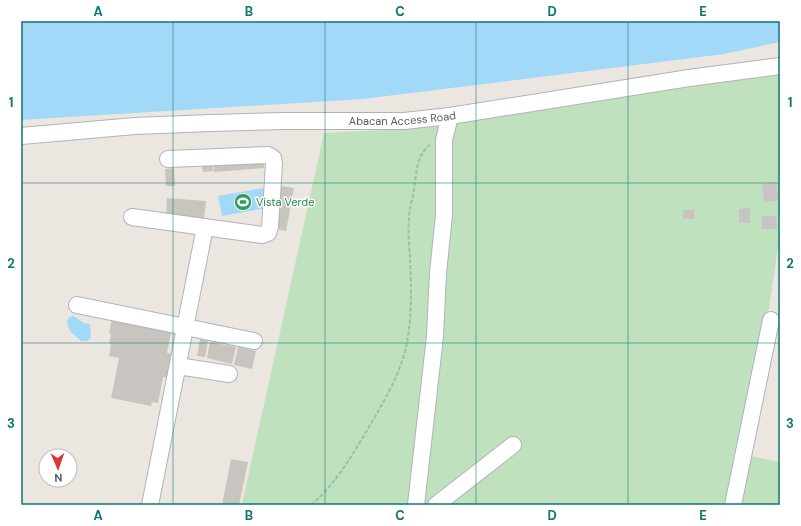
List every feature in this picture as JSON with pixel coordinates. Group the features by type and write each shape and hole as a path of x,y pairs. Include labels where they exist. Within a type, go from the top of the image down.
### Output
{"street":[{"name":"Abacan Access Road","path":"21,136 150,125 283,121 404,121 450,116 689,78 780,66"},
{"path":"416,505 435,336 438,273 444,215 444,140 450,116"},
{"path":"132,216 262,235 268,233 270,227 274,164 273,158 268,155 168,159"},
{"path":"150,505 205,227"},
{"path":"77,305 254,340"},
{"path":"733,505 771,320"},
{"path":"178,366 229,374"},
{"path":"436,505 513,444"}],"path":[{"path":"311,505 323,495 355,451 390,389 402,362 408,337 410,311 411,273 408,220 419,159 426,148 432,143 444,140"}],"green space":[{"path":"780,73 780,235 769,308 729,505 242,504 324,133 403,129"},
{"path":"746,455 780,462 780,505 738,505"}],"water":[{"path":"21,21 780,21 780,42 724,54 363,99 21,120"},
{"name":"Vista Verde","path":"263,188 267,208 222,216 218,196"},
{"path":"74,316 84,323 90,324 91,338 87,341 81,341 69,328 67,321 69,317"}],"building":[{"path":"263,157 264,168 214,172 213,161"},
{"path":"212,158 213,171 203,172 201,159"},
{"path":"174,168 175,186 166,186 165,169"},
{"path":"776,182 779,200 764,202 762,184"},
{"path":"281,186 294,188 286,231 274,229"},
{"path":"167,198 206,201 204,219 166,215"},
{"path":"750,208 750,223 739,223 739,209"},
{"path":"683,210 694,210 694,219 683,219"},
{"path":"762,216 776,216 777,229 762,229"},
{"path":"113,314 172,328 167,353 177,355 172,379 163,377 158,403 152,402 151,406 111,398 119,358 109,356 111,334 109,333"},
{"path":"200,339 208,341 205,357 197,356"},
{"path":"210,342 236,347 232,364 207,358"},
{"path":"238,347 256,351 252,369 234,365"},
{"path":"231,459 248,462 239,505 222,505"}],"place":[{"name":"Vista Verde","path":"243,202"}]}
